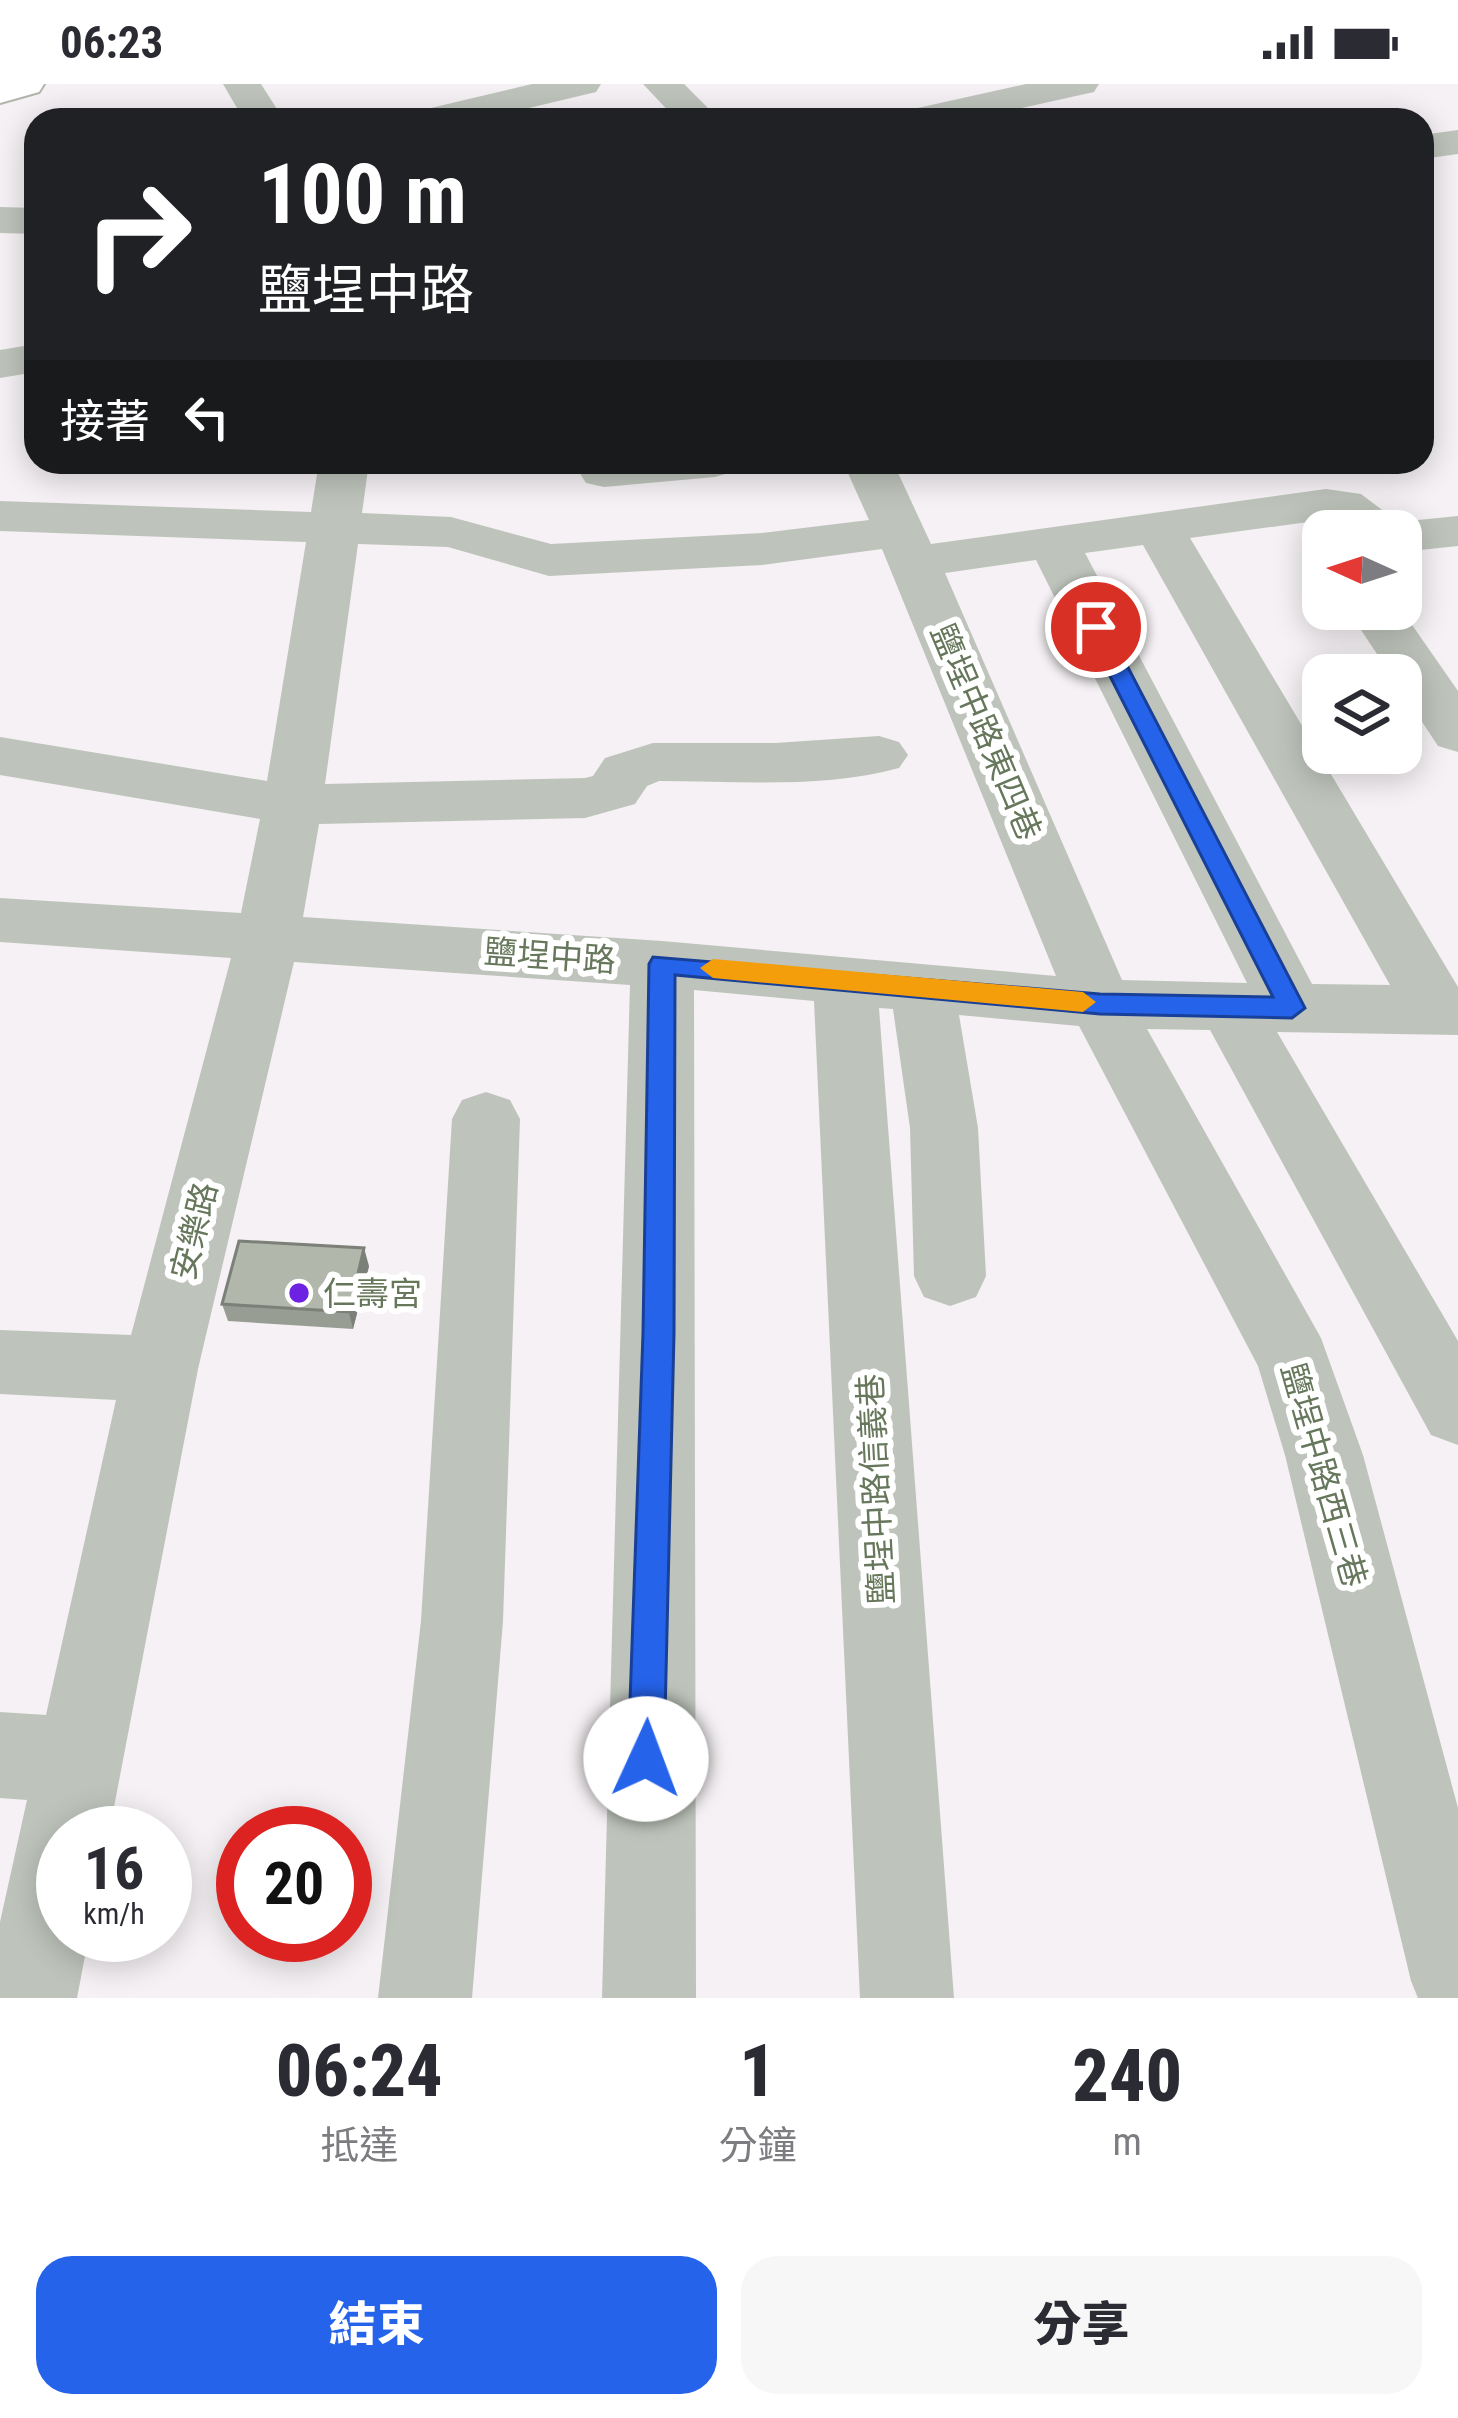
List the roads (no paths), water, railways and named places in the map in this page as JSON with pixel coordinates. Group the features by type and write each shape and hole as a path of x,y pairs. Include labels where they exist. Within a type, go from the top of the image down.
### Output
{"main road":[{"path":"0,91 25,84"}],"street":[{"path":"479,108 582,84"},
{"path":"662,84 687,108"},
{"path":"900,84 920,108"},
{"path":"973,108 1080,84"},
{"name":"鹽埕中路東四巷","path":"872,474 950,640 1100,1004"},
{"path":"1283,474 1308,510"},
{"path":"0,516 340,496 549,560 1053,542 1158,527 1302,520"},
{"name":"安樂路","path":"30,1998 39,1757 160,1369 268,937 340,496"},
{"path":"1158,527 1448,1011"},
{"path":"1422,535 1458,531"},
{"path":"1053,542 1261,1007 1458,1411"},
{"path":"1388,630 1458,733"},
{"path":"0,756 293,805 585,798 614,790 626,772 653,762 775,762 879,754"},
{"name":"鹽埕中路","path":"0,920 662,964 1100,1004 1448,1011"},
{"path":"649,1998 646,1759 662,964"},
{"name":"鹽埕中路信義巷","path":"845,980 907,1998"},
{"path":"922,986 944,1128 950,1276"},
{"name":"鹽埕中路西三巷","path":"1100,1004 1294,1360 1324,1455 1458,1981"},
{"path":"424,1998 462,1622 486,1119"},
{"path":"0,1362 160,1369"}],"place":[{"name":"仁壽宮","path":"299,1293"}]}
